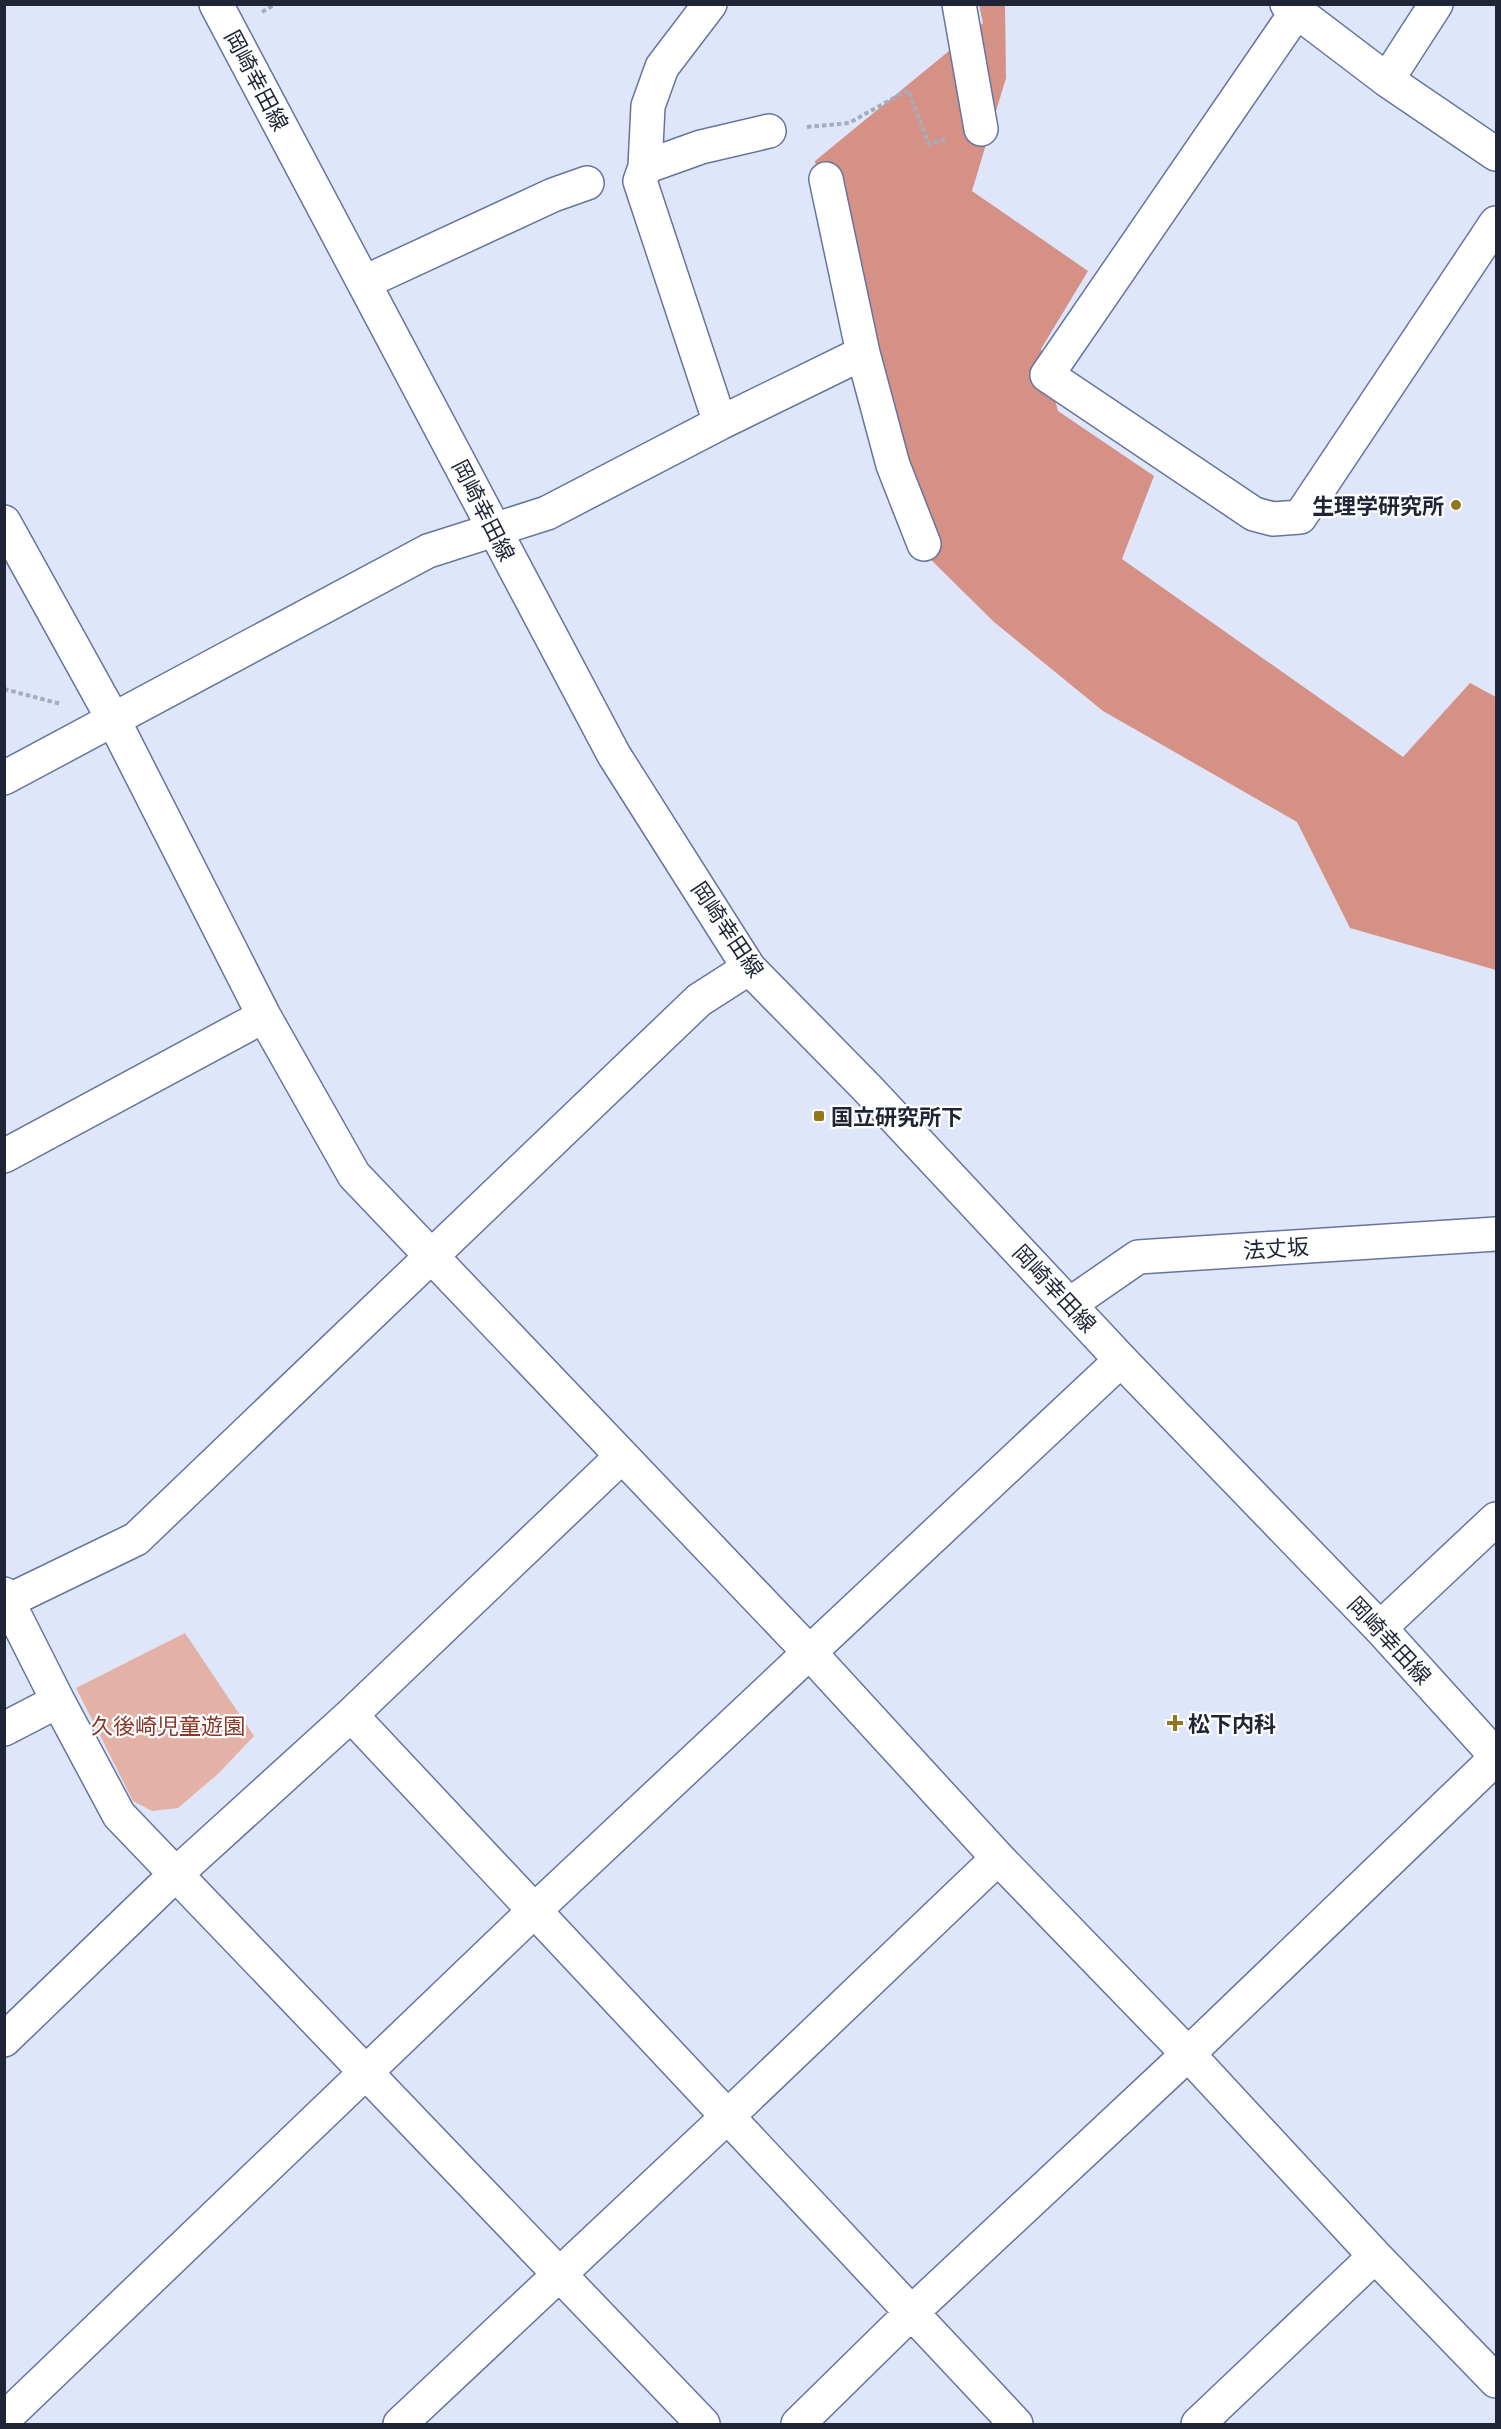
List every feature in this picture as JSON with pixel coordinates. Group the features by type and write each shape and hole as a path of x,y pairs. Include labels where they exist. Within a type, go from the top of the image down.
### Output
{"street":[{"name":"岡崎幸田線","path":"216,4 614,755 749,968 867,1088 1121,1360 1380,1628 1497,1757"},
{"path":"710,4 662,67 648,106 645,167 640,181 720,423"},
{"path":"959,4 981,129"},
{"path":"1387,80 1436,4"},
{"path":"1497,154 1387,80 1292,8 1047,375 1254,514 1273,519 1300,517 1497,223"},
{"path":"645,167 701,147 769,131"},
{"path":"826,179 863,353 893,465 924,544"},
{"path":"365,282 553,195 587,183"},
{"path":"4,778 428,551 547,513 720,423 863,353"},
{"path":"4,522 113,719 264,1016 354,1175 810,1653 998,1858 1188,2055 1375,2256 1497,2381"},
{"path":"703,2424 119,1815 6,1597 136,1539 699,1000 749,968"},
{"path":"4,1156 264,1016"},
{"name":"法丈坂","path":"1070,1304 1138,1257 1497,1234"},
{"path":"4,2419 535,1910 1121,1360"},
{"path":"4,2040 176,1874 351,1715 621,1457"},
{"path":"1380,1628 1497,1519"},
{"path":"4,1729 58,1701"},
{"path":"351,1715 1016,2424"},
{"path":"798,2424 911,2313 1188,2055 1497,1757"},
{"path":"400,2424 998,1858"},
{"path":"1198,2424 1375,2256"}],"path":[{"path":"849,123 908,90 929,144 981,129"}],"green space":[{"name":"久後崎児童遊園","path":"185,1633 254,1736 219,1773 178,1808 152,1811 133,1801 76,1688"}],"shaded area":[{"path":"979,5 1005,5 1006,78 972,191 1088,271 1041,349 1058,411 1154,476 1122,559 1403,757 1470,683 1496,697 1496,970 1350,928 1297,822 1103,711 994,622 916,545 857,399 815,161 983,23"}],"place":[{"name":"生理学研究所","path":"1456,505"},
{"name":"国立研究所下","path":"819,1116"},
{"name":"松下内科","path":"1175,1723"}]}
